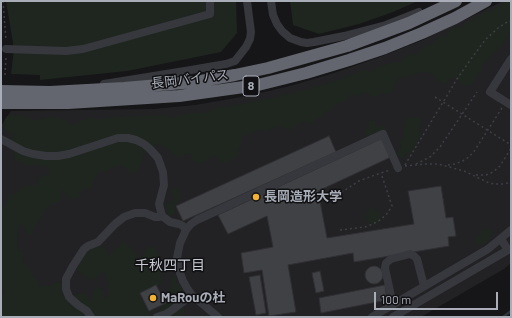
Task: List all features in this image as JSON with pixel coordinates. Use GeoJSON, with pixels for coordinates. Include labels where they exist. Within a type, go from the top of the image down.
{"type":"FeatureCollection","features":[{"type":"Feature","properties":{"kind":"highway","name":"長岡バイパス"},"geometry":{"type":"LineString","coordinates":[[1,91],[72,91],[195,82],[268,68],[325,53],[372,38],[409,24],[456,1]]}},
{"type":"Feature","properties":{"kind":"highway","name":"長岡バイパス"},"geometry":{"type":"LineString","coordinates":[[1,103],[68,103],[179,96],[258,85],[313,71],[385,48],[448,21],[486,1]]}},
{"type":"Feature","properties":{"kind":"street"},"geometry":{"type":"LineString","coordinates":[[6,49],[66,51],[83,49],[210,14],[210,1]]}},
{"type":"Feature","properties":{"kind":"street"},"geometry":{"type":"LineString","coordinates":[[72,91],[109,83],[212,67],[235,61],[246,47],[250,39],[251,32],[247,1]]}},
{"type":"Feature","properties":{"kind":"street"},"geometry":{"type":"LineString","coordinates":[[271,1],[273,15],[282,31],[290,38],[307,43],[344,36],[386,25],[445,1]]}},
{"type":"Feature","properties":{"kind":"street"},"geometry":{"type":"LineString","coordinates":[[511,59],[490,92],[511,106]]}},
{"type":"Feature","properties":{"kind":"street"},"geometry":{"type":"LineString","coordinates":[[218,317],[192,295],[180,273],[177,258],[180,243],[186,230],[191,224],[383,134],[398,168]]}},
{"type":"Feature","properties":{"kind":"street"},"geometry":{"type":"LineString","coordinates":[[1,139],[23,151],[46,156],[70,154],[118,138],[136,140],[150,149],[158,158],[162,167],[164,180],[159,204],[162,216],[170,222],[183,226],[186,230]]}},
{"type":"Feature","properties":{"kind":"street"},"geometry":{"type":"LineString","coordinates":[[91,317],[87,311],[70,297],[66,289],[66,279],[84,249],[98,242],[124,217],[135,213],[145,213],[155,217],[162,216]]}},
{"type":"Feature","properties":{"kind":"street"},"geometry":{"type":"LineString","coordinates":[[372,317],[488,249],[511,230]]}},
{"type":"Feature","properties":{"kind":"street"},"geometry":{"type":"LineString","coordinates":[[393,317],[508,250],[501,239]]}},
{"type":"Feature","properties":{"kind":"street"},"geometry":{"type":"LineString","coordinates":[[393,305],[385,268],[386,263],[391,259],[410,254],[414,256],[417,259],[428,284],[435,292]]}},
{"type":"Feature","properties":{"kind":"street"},"geometry":{"type":"LineString","coordinates":[[157,317],[166,314],[192,295]]}},
{"type":"Feature","properties":{"kind":"path"},"geometry":{"type":"LineString","coordinates":[[3,1],[6,49],[5,75]]}},
{"type":"Feature","properties":{"kind":"path"},"geometry":{"type":"LineString","coordinates":[[477,92],[447,138],[437,150],[426,159],[404,167],[443,102],[485,40],[498,28],[511,22]]}},
{"type":"Feature","properties":{"kind":"path"},"geometry":{"type":"LineString","coordinates":[[436,97],[511,145]]}},
{"type":"Feature","properties":{"kind":"path"},"geometry":{"type":"LineString","coordinates":[[412,165],[449,165],[460,162],[469,157],[502,107]]}},
{"type":"Feature","properties":{"kind":"path"},"geometry":{"type":"LineString","coordinates":[[474,175],[481,176],[493,172],[500,166],[511,148]]}},
{"type":"Feature","properties":{"kind":"path"},"geometry":{"type":"LineString","coordinates":[[444,165],[474,175],[489,183],[504,184],[511,182]]}},
{"type":"Feature","properties":{"kind":"path"},"geometry":{"type":"LineString","coordinates":[[333,198],[359,181],[398,168]]}},
{"type":"Feature","properties":{"kind":"path"},"geometry":{"type":"LineString","coordinates":[[340,230],[365,227],[380,220],[386,215],[392,206],[381,173]]}},
{"type":"Feature","properties":{"kind":"shaded area"},"geometry":{"type":"Polygon","coordinates":[[[6,1],[236,1],[237,33],[221,52],[127,71],[40,80],[40,75],[11,74],[14,49],[6,1]]]}},
{"type":"Feature","properties":{"kind":"shaded area"},"geometry":{"type":"Polygon","coordinates":[[[290,1],[418,1],[359,24],[319,34],[293,25],[290,1]]]}},
{"type":"Feature","properties":{"kind":"shaded area","name":"長岡造形大学"},"geometry":{"type":"Polygon","coordinates":[[[503,1],[511,1],[511,263],[504,269],[421,317],[1,317],[1,126],[11,111],[153,109],[195,105],[247,96],[290,86],[380,57],[423,40],[503,1]]]}},
{"type":"Feature","properties":{"kind":"shaded area"},"geometry":{"type":"Polygon","coordinates":[[[507,1],[511,1],[511,28],[500,47],[485,63],[482,64],[482,71],[477,74],[474,82],[468,86],[463,85],[456,78],[451,78],[447,83],[443,84],[431,73],[424,72],[409,77],[400,76],[392,92],[372,97],[364,92],[359,96],[351,94],[345,102],[339,102],[332,109],[325,112],[322,117],[316,119],[313,124],[306,122],[299,123],[289,131],[282,126],[274,127],[266,132],[260,129],[252,134],[246,134],[243,137],[237,157],[228,162],[222,162],[217,157],[212,155],[206,162],[197,163],[192,160],[191,155],[186,153],[178,158],[164,146],[156,144],[144,153],[143,160],[140,163],[140,168],[137,172],[130,173],[122,165],[113,167],[109,171],[100,171],[93,181],[94,186],[91,189],[82,190],[80,196],[74,200],[62,189],[60,201],[48,206],[34,229],[33,235],[27,234],[23,222],[18,232],[17,250],[23,252],[24,254],[22,260],[24,264],[29,268],[40,283],[39,287],[45,285],[51,286],[55,282],[62,283],[65,286],[65,291],[62,294],[66,300],[73,302],[77,294],[84,293],[88,296],[88,302],[92,299],[92,292],[97,286],[103,290],[103,300],[107,297],[109,285],[104,271],[95,279],[90,280],[76,270],[82,258],[92,248],[100,246],[106,249],[109,256],[124,241],[136,253],[137,261],[139,263],[146,250],[154,246],[161,263],[162,282],[156,289],[154,304],[149,317],[1,317],[1,293],[5,292],[1,287],[1,212],[10,195],[17,194],[20,188],[29,185],[37,185],[39,177],[50,174],[47,166],[31,165],[15,161],[12,141],[15,133],[5,131],[4,121],[7,116],[20,115],[36,120],[54,117],[67,120],[71,126],[87,118],[100,119],[166,115],[171,118],[190,113],[204,113],[218,108],[291,94],[336,81],[363,70],[372,72],[377,68],[392,62],[398,63],[410,55],[418,55],[423,47],[428,46],[441,36],[446,36],[450,29],[459,26],[463,28],[468,21],[473,22],[475,17],[479,16],[485,11],[491,12],[507,1]]]}},
{"type":"Feature","properties":{"kind":"shaded area"},"geometry":{"type":"Polygon","coordinates":[[[408,117],[420,118],[422,122],[419,130],[421,134],[414,149],[410,153],[406,154],[402,159],[397,155],[398,151],[401,149],[401,139],[405,136],[403,134],[403,129],[406,125],[405,123],[408,117]]]}},
{"type":"Feature","properties":{"kind":"shaded area"},"geometry":{"type":"Polygon","coordinates":[[[375,120],[375,127],[381,125],[387,129],[374,136],[372,133],[371,137],[367,137],[364,131],[369,127],[369,121],[375,120]]]}},
{"type":"Feature","properties":{"kind":"shaded area"},"geometry":{"type":"Polygon","coordinates":[[[173,188],[177,189],[181,197],[175,205],[176,213],[170,217],[167,217],[165,204],[170,202],[173,204],[174,198],[171,191],[173,188]]]}},
{"type":"Feature","properties":{"kind":"shaded area"},"geometry":{"type":"Polygon","coordinates":[[[370,208],[375,208],[380,214],[382,221],[378,224],[371,224],[366,218],[367,212],[370,208]]]}},
{"type":"Feature","properties":{"kind":"shaded area"},"geometry":{"type":"Polygon","coordinates":[[[486,227],[493,233],[490,237],[491,238],[486,243],[480,245],[475,243],[476,237],[480,235],[479,231],[485,231],[486,227]]]}},
{"type":"Feature","properties":{"kind":"shaded area"},"geometry":{"type":"Polygon","coordinates":[[[176,275],[176,282],[182,286],[184,293],[182,307],[185,310],[184,314],[182,317],[160,317],[159,308],[163,305],[166,295],[172,285],[172,277],[176,275]]]}},
{"type":"Feature","properties":{"kind":"building"},"geometry":{"type":"Polygon","coordinates":[[[329,136],[336,152],[183,221],[176,206],[329,136]]]}},
{"type":"Feature","properties":{"kind":"building","name":"長岡造形大学"},"geometry":{"type":"Polygon","coordinates":[[[383,138],[391,157],[318,191],[327,238],[414,224],[408,191],[441,186],[446,218],[453,217],[456,236],[448,237],[449,246],[354,262],[353,253],[288,265],[296,312],[269,316],[262,270],[244,273],[241,253],[273,247],[267,216],[228,234],[218,215],[383,138]]]}},
{"type":"Feature","properties":{"kind":"building"},"geometry":{"type":"Polygon","coordinates":[[[370,266],[378,266],[383,271],[381,282],[378,284],[370,284],[365,279],[365,271],[370,266]]]}},
{"type":"Feature","properties":{"kind":"building"},"geometry":{"type":"Polygon","coordinates":[[[320,271],[324,291],[316,293],[312,273],[320,271]]]}},
{"type":"Feature","properties":{"kind":"building"},"geometry":{"type":"Polygon","coordinates":[[[260,275],[266,313],[256,315],[249,277],[260,275]]]}},
{"type":"Feature","properties":{"kind":"building","name":"MaRouの杜"},"geometry":{"type":"Polygon","coordinates":[[[156,285],[166,303],[149,311],[140,293],[156,285]]]}},
{"type":"Feature","properties":{"kind":"building"},"geometry":{"type":"Polygon","coordinates":[[[385,285],[387,300],[321,313],[319,298],[385,285]]]}},
{"type":"Feature","properties":{"kind":"waterway"},"geometry":{"type":"LineString","coordinates":[[503,317],[511,311]]}},
{"type":"Feature","properties":{"kind":"place","name":"長岡造形大学"},"geometry":{"type":"Point","coordinates":[256,197]}},
{"type":"Feature","properties":{"kind":"place","name":"MaRouの杜"},"geometry":{"type":"Point","coordinates":[153,298]}},
{"type":"Feature","properties":{"kind":"district","name":"千秋四丁目"},"geometry":{"type":"Point","coordinates":[170,265]}}]}
